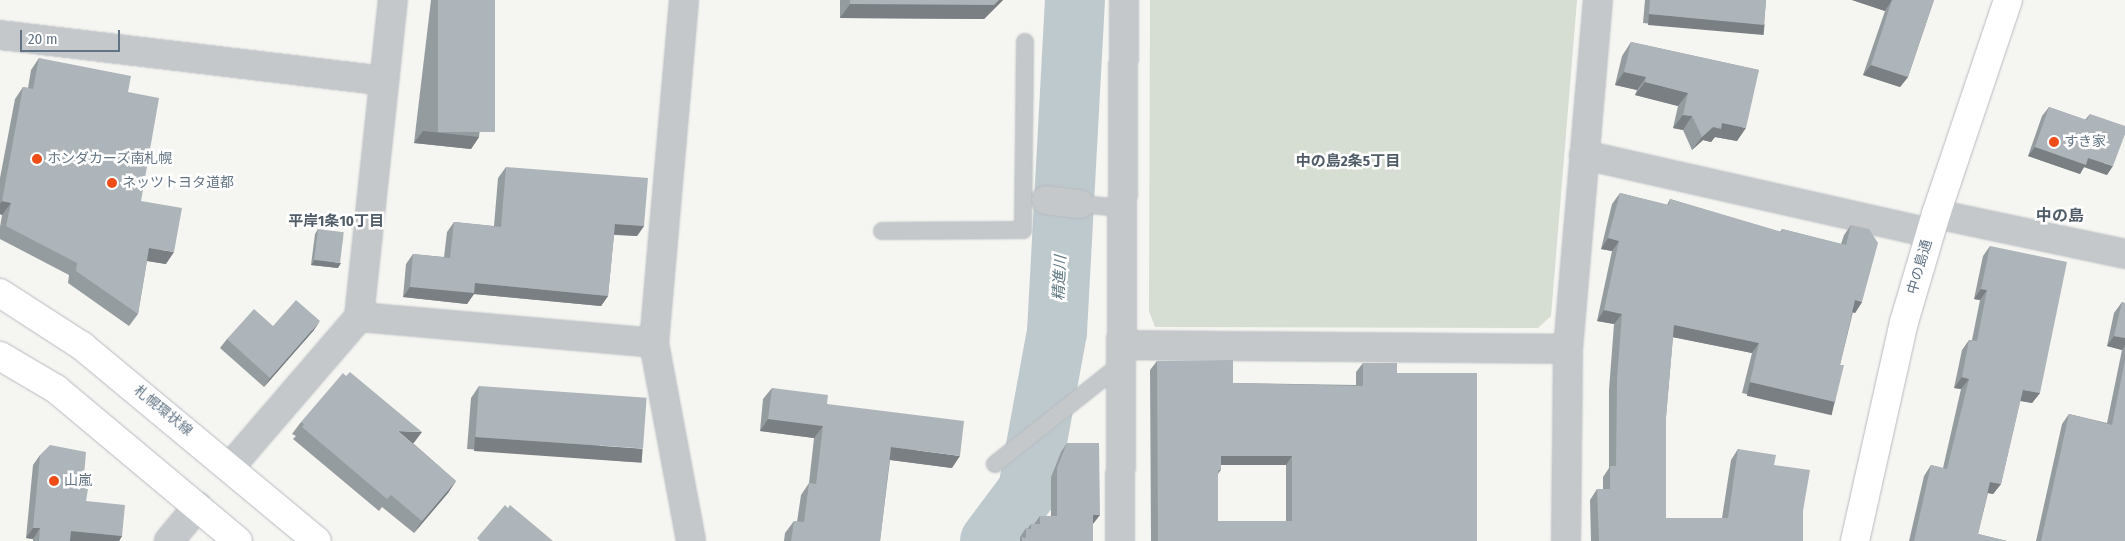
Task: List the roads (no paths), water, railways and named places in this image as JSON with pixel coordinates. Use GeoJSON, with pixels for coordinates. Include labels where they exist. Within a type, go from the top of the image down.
{"type":"FeatureCollection","features":[{"type":"Feature","properties":{"kind":"main road","name":"中の島通"},"geometry":{"type":"LineString","coordinates":[[1855,541],[1881,412],[1933,223],[2008,0]]}},
{"type":"Feature","properties":{"kind":"main road","name":"札幌環状線"},"geometry":{"type":"LineString","coordinates":[[0,293],[82,346],[231,466],[317,541]]}},
{"type":"Feature","properties":{"kind":"main road"},"geometry":{"type":"LineString","coordinates":[[0,356],[56,389],[238,541]]}},
{"type":"Feature","properties":{"kind":"street"},"geometry":{"type":"LineString","coordinates":[[231,466],[359,317],[393,0]]}},
{"type":"Feature","properties":{"kind":"street"},"geometry":{"type":"LineString","coordinates":[[684,0],[654,343],[691,541]]}},
{"type":"Feature","properties":{"kind":"street"},"geometry":{"type":"LineString","coordinates":[[1120,541],[1124,0]]}},
{"type":"Feature","properties":{"kind":"street"},"geometry":{"type":"LineString","coordinates":[[1566,541],[1568,349],[1598,0]]}},
{"type":"Feature","properties":{"kind":"street"},"geometry":{"type":"LineString","coordinates":[[0,35],[384,80]]}},
{"type":"Feature","properties":{"kind":"street"},"geometry":{"type":"LineString","coordinates":[[1584,154],[1933,223],[2125,254]]}},
{"type":"Feature","properties":{"kind":"street"},"geometry":{"type":"LineString","coordinates":[[1035,199],[1080,204]]}},
{"type":"Feature","properties":{"kind":"street"},"geometry":{"type":"LineString","coordinates":[[359,317],[654,343]]}},
{"type":"Feature","properties":{"kind":"street"},"geometry":{"type":"LineString","coordinates":[[1121,355],[1568,349]]}},
{"type":"Feature","properties":{"kind":"street"},"geometry":{"type":"LineString","coordinates":[[168,541],[198,506]]}},
{"type":"Feature","properties":{"kind":"lane"},"geometry":{"type":"LineString","coordinates":[[882,231],[1023,230],[1035,199],[1025,42]]}},
{"type":"Feature","properties":{"kind":"lane"},"geometry":{"type":"LineString","coordinates":[[1080,204],[1122,208]]}},
{"type":"Feature","properties":{"kind":"lane"},"geometry":{"type":"LineString","coordinates":[[995,464],[1073,402],[1121,355]]}},
{"type":"Feature","properties":{"kind":"waterway","name":"精進川"},"geometry":{"type":"LineString","coordinates":[[990,541],[1028,490],[1057,332],[1075,0]]}},
{"type":"Feature","properties":{"kind":"place","name":"すき家"},"geometry":{"type":"Point","coordinates":[2054,142]}},
{"type":"Feature","properties":{"kind":"place","name":"ホンダカーズ南札幌"},"geometry":{"type":"Point","coordinates":[37,159]}},
{"type":"Feature","properties":{"kind":"place","name":"ネッツトヨタ道都"},"geometry":{"type":"Point","coordinates":[112,183]}},
{"type":"Feature","properties":{"kind":"place","name":"山嵐"},"geometry":{"type":"Point","coordinates":[54,481]}},
{"type":"Feature","properties":{"kind":"district","name":"中の島2条5丁目"},"geometry":{"type":"Point","coordinates":[1348,162]}},
{"type":"Feature","properties":{"kind":"district","name":"中の島"},"geometry":{"type":"Point","coordinates":[2060,216]}},
{"type":"Feature","properties":{"kind":"district","name":"平岸1条10丁目"},"geometry":{"type":"Point","coordinates":[336,222]}}]}
